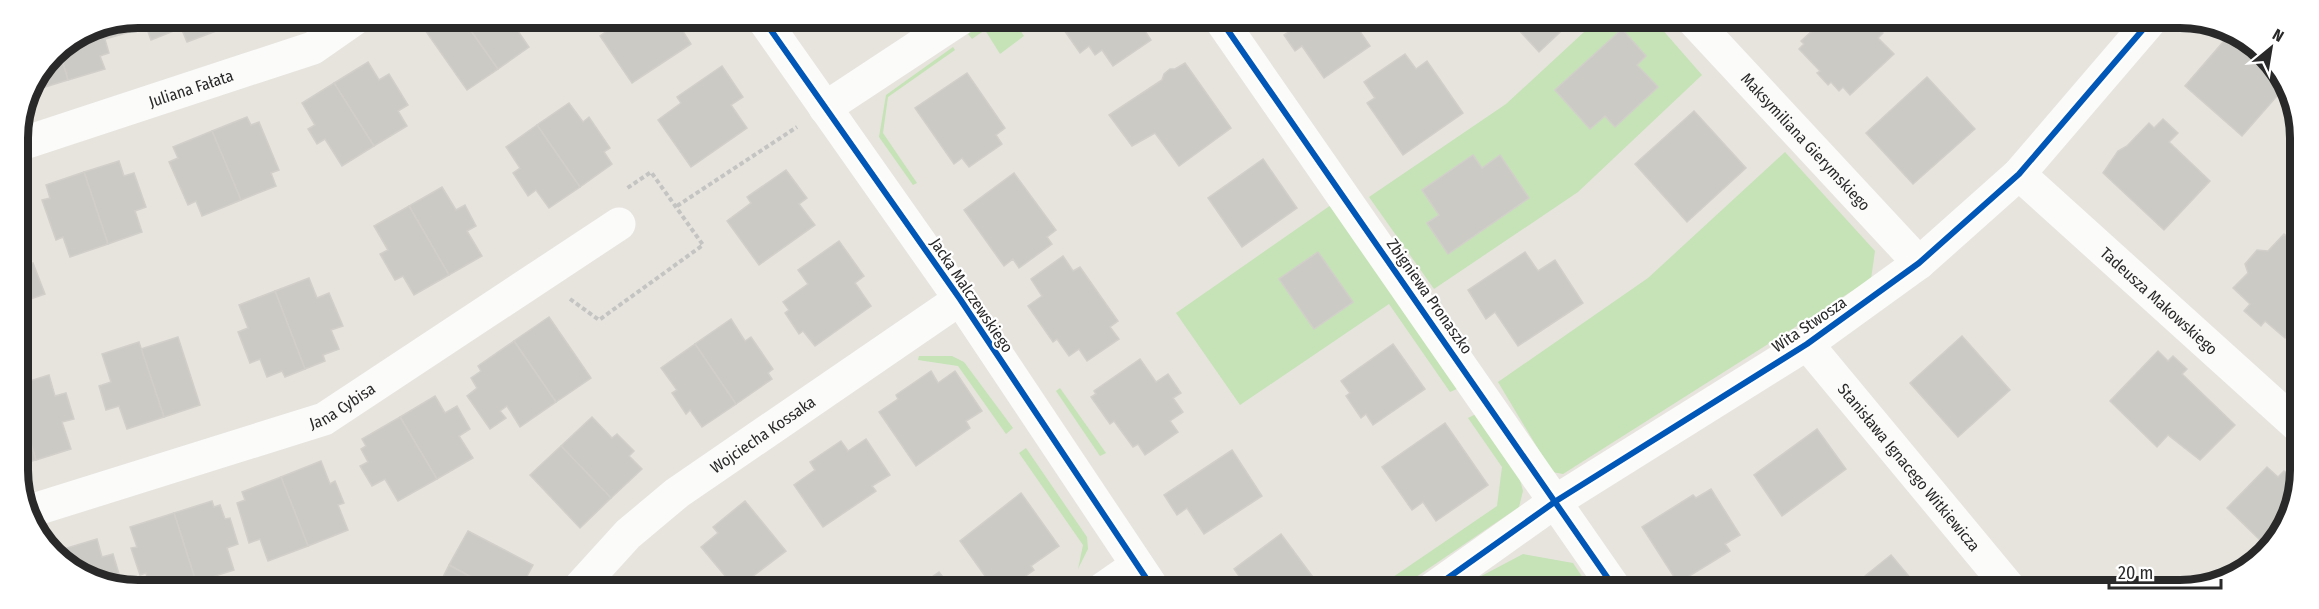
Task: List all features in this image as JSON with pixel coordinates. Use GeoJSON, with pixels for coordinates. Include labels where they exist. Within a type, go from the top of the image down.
{"type":"FeatureCollection","features":[{"type":"Feature","properties":{"kind":"street","name":"Juliana Fałata"},"geometry":{"type":"LineString","coordinates":[[29,141],[313,48],[342,28]]}},
{"type":"Feature","properties":{"kind":"street","name":"Jacka Malczewskiego"},"geometry":{"type":"LineString","coordinates":[[768,28],[960,299],[1146,577]]}},
{"type":"Feature","properties":{"kind":"street"},"geometry":{"type":"LineString","coordinates":[[825,108],[946,28]]}},
{"type":"Feature","properties":{"kind":"street","name":"Zbigniewa Pronaszko"},"geometry":{"type":"LineString","coordinates":[[1226,28],[1609,580]]}},
{"type":"Feature","properties":{"kind":"street","name":"Maksymiliana Gierymskiego"},"geometry":{"type":"LineString","coordinates":[[1700,28],[1919,263]]}},
{"type":"Feature","properties":{"kind":"street","name":"Wita Stwosza"},"geometry":{"type":"LineString","coordinates":[[1445,580],[1556,501],[1807,344],[1919,263],[2019,174],[2144,28]]}},
{"type":"Feature","properties":{"kind":"street","name":"Tadeusza Makowskiego"},"geometry":{"type":"LineString","coordinates":[[2019,174],[2290,420]]}},
{"type":"Feature","properties":{"kind":"street","name":"Jana Cybisa"},"geometry":{"type":"LineString","coordinates":[[36,510],[324,419],[618,224]]}},
{"type":"Feature","properties":{"kind":"street","name":"Wojciecha Kossaka"},"geometry":{"type":"LineString","coordinates":[[586,580],[628,534],[677,493],[960,299]]}},
{"type":"Feature","properties":{"kind":"street","name":"Stanisława Ignacego Witkiewicza"},"geometry":{"type":"LineString","coordinates":[[1807,344],[2003,580]]}},
{"type":"Feature","properties":{"kind":"path"},"geometry":{"type":"LineString","coordinates":[[677,206],[825,108]]}},
{"type":"Feature","properties":{"kind":"green space"},"geometry":{"type":"Polygon","coordinates":[[[977,28],[1019,28],[1024,36],[1000,54],[985,30],[972,39],[968,34],[977,28]]]}},
{"type":"Feature","properties":{"kind":"green space"},"geometry":{"type":"Polygon","coordinates":[[[1588,28],[1661,28],[1702,75],[1578,192],[1434,289],[1369,197],[1506,104],[1588,28]]]}},
{"type":"Feature","properties":{"kind":"green space"},"geometry":{"type":"Polygon","coordinates":[[[953,47],[955,50],[888,97],[883,133],[917,183],[913,185],[879,137],[886,95],[953,47]]]}},
{"type":"Feature","properties":{"kind":"green space"},"geometry":{"type":"Polygon","coordinates":[[[1785,152],[1875,251],[1871,279],[1563,474],[1552,472],[1498,382],[1648,278],[1785,152]]]}},
{"type":"Feature","properties":{"kind":"green space"},"geometry":{"type":"Polygon","coordinates":[[[1331,205],[1459,388],[1450,392],[1389,304],[1240,405],[1176,313],[1331,205]]]}},
{"type":"Feature","properties":{"kind":"green space"},"geometry":{"type":"Polygon","coordinates":[[[919,356],[952,356],[964,362],[1013,428],[1006,434],[958,366],[918,360],[919,356]]]}},
{"type":"Feature","properties":{"kind":"green space"},"geometry":{"type":"Polygon","coordinates":[[[1060,388],[1106,453],[1100,456],[1056,391],[1060,388]]]}},
{"type":"Feature","properties":{"kind":"green space"},"geometry":{"type":"Polygon","coordinates":[[[1476,414],[1519,476],[1523,491],[1519,507],[1412,580],[1389,580],[1497,506],[1502,467],[1468,418],[1476,414]]]}},
{"type":"Feature","properties":{"kind":"green space"},"geometry":{"type":"Polygon","coordinates":[[[1026,448],[1087,537],[1088,549],[1078,569],[1083,545],[1019,453],[1026,448]]]}},
{"type":"Feature","properties":{"kind":"green space"},"geometry":{"type":"Polygon","coordinates":[[[1523,554],[1573,563],[1584,580],[1534,580],[1512,576],[1507,580],[1474,580],[1523,554]]]}},
{"type":"Feature","properties":{"kind":"building"},"geometry":{"type":"Polygon","coordinates":[[[147,28],[181,28],[151,40],[147,28]]]}},
{"type":"Feature","properties":{"kind":"building"},"geometry":{"type":"Polygon","coordinates":[[[181,28],[224,28],[187,42],[181,28]]]}},
{"type":"Feature","properties":{"kind":"building"},"geometry":{"type":"Polygon","coordinates":[[[428,28],[469,28],[498,69],[467,90],[425,30],[428,28]]]}},
{"type":"Feature","properties":{"kind":"building"},"geometry":{"type":"Polygon","coordinates":[[[469,28],[516,28],[529,47],[498,69],[469,28]]]}},
{"type":"Feature","properties":{"kind":"building"},"geometry":{"type":"Polygon","coordinates":[[[611,28],[681,28],[691,44],[632,83],[600,36],[611,28]]]}},
{"type":"Feature","properties":{"kind":"building"},"geometry":{"type":"Polygon","coordinates":[[[1063,28],[1143,28],[1151,40],[1113,66],[1102,50],[1095,55],[1089,46],[1080,53],[1063,28]]]}},
{"type":"Feature","properties":{"kind":"building"},"geometry":{"type":"Polygon","coordinates":[[[1291,28],[1362,28],[1359,30],[1370,46],[1324,78],[1302,46],[1295,51],[1284,35],[1292,30],[1291,28]]]}},
{"type":"Feature","properties":{"kind":"building"},"geometry":{"type":"Polygon","coordinates":[[[1517,28],[1564,28],[1539,52],[1517,28]]]}},
{"type":"Feature","properties":{"kind":"building"},"geometry":{"type":"Polygon","coordinates":[[[1815,28],[1878,28],[1883,33],[1878,38],[1894,54],[1850,95],[1843,87],[1839,91],[1831,82],[1828,85],[1817,73],[1820,71],[1799,49],[1804,44],[1801,41],[1815,28]]]}},
{"type":"Feature","properties":{"kind":"building"},"geometry":{"type":"Polygon","coordinates":[[[129,29],[130,32],[105,39],[103,34],[129,29]]]}},
{"type":"Feature","properties":{"kind":"building"},"geometry":{"type":"Polygon","coordinates":[[[1622,29],[1646,56],[1637,65],[1658,87],[1615,127],[1605,116],[1590,129],[1555,90],[1622,29]]]}},
{"type":"Feature","properties":{"kind":"building"},"geometry":{"type":"Polygon","coordinates":[[[103,34],[109,53],[100,56],[105,69],[68,80],[62,60],[78,47],[103,34]]]}},
{"type":"Feature","properties":{"kind":"building"},"geometry":{"type":"Polygon","coordinates":[[[2226,39],[2241,47],[2241,78],[2272,78],[2280,93],[2242,136],[2185,86],[2226,39]]]}},
{"type":"Feature","properties":{"kind":"building"},"geometry":{"type":"Polygon","coordinates":[[[1405,54],[1416,69],[1427,61],[1463,113],[1403,155],[1367,103],[1375,98],[1364,82],[1405,54]]]}},
{"type":"Feature","properties":{"kind":"building"},"geometry":{"type":"Polygon","coordinates":[[[62,60],[68,80],[41,88],[62,60]]]}},
{"type":"Feature","properties":{"kind":"building"},"geometry":{"type":"Polygon","coordinates":[[[368,62],[379,80],[389,74],[408,105],[398,111],[407,126],[374,146],[334,83],[368,62]]]}},
{"type":"Feature","properties":{"kind":"building"},"geometry":{"type":"Polygon","coordinates":[[[1185,63],[1231,128],[1179,166],[1155,133],[1132,146],[1109,115],[1162,80],[1164,74],[1170,69],[1175,69],[1185,63]]]}},
{"type":"Feature","properties":{"kind":"building"},"geometry":{"type":"Polygon","coordinates":[[[722,66],[743,97],[731,105],[747,128],[691,167],[658,120],[681,103],[677,97],[722,66]]]}},
{"type":"Feature","properties":{"kind":"building"},"geometry":{"type":"Polygon","coordinates":[[[967,73],[1005,128],[996,135],[1002,144],[969,167],[962,158],[954,164],[915,108],[967,73]]]}},
{"type":"Feature","properties":{"kind":"building"},"geometry":{"type":"Polygon","coordinates":[[[1927,77],[1975,129],[1913,184],[1866,133],[1927,77]]]}},
{"type":"Feature","properties":{"kind":"building"},"geometry":{"type":"Polygon","coordinates":[[[334,83],[374,146],[342,166],[325,139],[317,144],[308,129],[315,125],[302,103],[334,83]]]}},
{"type":"Feature","properties":{"kind":"building"},"geometry":{"type":"Polygon","coordinates":[[[569,103],[583,122],[589,117],[610,148],[604,152],[612,164],[580,187],[537,125],[569,103]]]}},
{"type":"Feature","properties":{"kind":"building"},"geometry":{"type":"Polygon","coordinates":[[[1694,111],[1746,168],[1687,222],[1635,164],[1694,111]]]}},
{"type":"Feature","properties":{"kind":"building"},"geometry":{"type":"Polygon","coordinates":[[[247,117],[251,125],[259,122],[279,170],[271,173],[276,186],[241,200],[212,131],[247,117]]]}},
{"type":"Feature","properties":{"kind":"building"},"geometry":{"type":"Polygon","coordinates":[[[2163,119],[2178,133],[2169,142],[2210,181],[2164,230],[2103,173],[2118,151],[2127,146],[2149,123],[2154,128],[2163,119]]]}},
{"type":"Feature","properties":{"kind":"building"},"geometry":{"type":"Polygon","coordinates":[[[537,125],[580,187],[549,208],[536,190],[528,196],[513,173],[520,168],[506,147],[537,125]]]}},
{"type":"Feature","properties":{"kind":"building"},"geometry":{"type":"Polygon","coordinates":[[[212,131],[241,200],[202,216],[196,201],[188,205],[169,162],[178,158],[173,147],[212,131]]]}},
{"type":"Feature","properties":{"kind":"building"},"geometry":{"type":"Polygon","coordinates":[[[1473,155],[1482,168],[1500,155],[1529,198],[1448,254],[1427,223],[1439,215],[1422,190],[1473,155]]]}},
{"type":"Feature","properties":{"kind":"building"},"geometry":{"type":"Polygon","coordinates":[[[1263,159],[1297,208],[1242,247],[1208,198],[1263,159]]]}},
{"type":"Feature","properties":{"kind":"building"},"geometry":{"type":"Polygon","coordinates":[[[119,161],[124,176],[134,173],[146,207],[135,211],[142,232],[108,244],[84,172],[119,161]]]}},
{"type":"Feature","properties":{"kind":"building"},"geometry":{"type":"Polygon","coordinates":[[[786,170],[807,198],[799,204],[815,225],[759,265],[727,221],[751,203],[747,197],[786,170]]]}},
{"type":"Feature","properties":{"kind":"building"},"geometry":{"type":"Polygon","coordinates":[[[84,172],[108,244],[70,257],[63,237],[56,240],[42,200],[50,198],[46,185],[84,172]]]}},
{"type":"Feature","properties":{"kind":"building"},"geometry":{"type":"Polygon","coordinates":[[[1014,173],[1056,230],[1047,237],[1052,244],[1019,268],[1013,259],[1004,266],[964,210],[1014,173]]]}},
{"type":"Feature","properties":{"kind":"building"},"geometry":{"type":"Polygon","coordinates":[[[442,187],[456,210],[465,205],[476,226],[467,231],[482,256],[449,275],[409,206],[442,187]]]}},
{"type":"Feature","properties":{"kind":"building"},"geometry":{"type":"Polygon","coordinates":[[[409,206],[449,275],[414,295],[403,276],[395,280],[380,254],[388,250],[374,226],[409,206]]]}},
{"type":"Feature","properties":{"kind":"building"},"geometry":{"type":"Polygon","coordinates":[[[2284,234],[2290,239],[2290,337],[2288,335],[2285,338],[2265,321],[2261,326],[2244,311],[2250,304],[2233,288],[2248,273],[2245,264],[2257,250],[2268,251],[2284,234]]]}},
{"type":"Feature","properties":{"kind":"building"},"geometry":{"type":"Polygon","coordinates":[[[839,241],[864,276],[855,283],[871,306],[815,346],[803,331],[799,334],[785,313],[789,310],[783,302],[808,284],[798,270],[839,241]]]}},
{"type":"Feature","properties":{"kind":"building"},"geometry":{"type":"Polygon","coordinates":[[[1318,252],[1353,302],[1314,329],[1279,279],[1318,252]]]}},
{"type":"Feature","properties":{"kind":"building"},"geometry":{"type":"Polygon","coordinates":[[[1525,252],[1538,271],[1555,260],[1583,303],[1518,346],[1495,312],[1486,319],[1468,290],[1525,252]]]}},
{"type":"Feature","properties":{"kind":"building"},"geometry":{"type":"Polygon","coordinates":[[[1063,256],[1073,271],[1080,267],[1118,321],[1110,327],[1119,339],[1087,361],[1079,349],[1069,356],[1057,339],[1053,342],[1028,306],[1042,296],[1031,279],[1063,256]]]}},
{"type":"Feature","properties":{"kind":"building"},"geometry":{"type":"Polygon","coordinates":[[[33,263],[45,294],[29,300],[29,265],[33,263]]]}},
{"type":"Feature","properties":{"kind":"building"},"geometry":{"type":"Polygon","coordinates":[[[309,278],[317,298],[329,293],[343,326],[331,330],[339,349],[323,355],[325,361],[305,369],[275,291],[309,278]]]}},
{"type":"Feature","properties":{"kind":"building"},"geometry":{"type":"Polygon","coordinates":[[[275,291],[305,369],[285,377],[282,371],[267,377],[260,359],[250,363],[238,332],[248,328],[239,305],[275,291]]]}},
{"type":"Feature","properties":{"kind":"building"},"geometry":{"type":"Polygon","coordinates":[[[549,317],[591,378],[556,402],[514,341],[549,317]]]}},
{"type":"Feature","properties":{"kind":"building"},"geometry":{"type":"Polygon","coordinates":[[[731,319],[745,341],[751,337],[773,369],[768,373],[772,379],[736,404],[695,344],[731,319]]]}},
{"type":"Feature","properties":{"kind":"building"},"geometry":{"type":"Polygon","coordinates":[[[1962,336],[2010,390],[1958,437],[1910,383],[1962,336]]]}},
{"type":"Feature","properties":{"kind":"building"},"geometry":{"type":"Polygon","coordinates":[[[178,337],[200,405],[164,417],[141,349],[178,337]]]}},
{"type":"Feature","properties":{"kind":"building"},"geometry":{"type":"Polygon","coordinates":[[[514,341],[556,402],[520,427],[507,406],[500,411],[506,418],[490,429],[467,396],[477,388],[471,378],[481,371],[478,366],[514,341]]]}},
{"type":"Feature","properties":{"kind":"building"},"geometry":{"type":"Polygon","coordinates":[[[139,342],[164,417],[127,429],[119,406],[106,410],[99,386],[111,382],[102,354],[139,342]]]}},
{"type":"Feature","properties":{"kind":"building"},"geometry":{"type":"Polygon","coordinates":[[[695,344],[736,404],[702,427],[690,410],[686,414],[672,393],[677,390],[661,368],[695,344]]]}},
{"type":"Feature","properties":{"kind":"building"},"geometry":{"type":"Polygon","coordinates":[[[1393,344],[1425,389],[1373,425],[1366,414],[1361,418],[1346,396],[1350,393],[1341,381],[1393,344]]]}},
{"type":"Feature","properties":{"kind":"building"},"geometry":{"type":"Polygon","coordinates":[[[2158,351],[2168,361],[2173,356],[2187,369],[2182,374],[2235,425],[2200,460],[2168,435],[2157,447],[2110,401],[2158,351]]]}},
{"type":"Feature","properties":{"kind":"building"},"geometry":{"type":"Polygon","coordinates":[[[1140,359],[1156,382],[1168,374],[1181,393],[1173,398],[1183,412],[1170,421],[1178,432],[1145,455],[1138,444],[1133,447],[1114,421],[1110,424],[1091,397],[1096,394],[1094,391],[1140,359]]]}},
{"type":"Feature","properties":{"kind":"building"},"geometry":{"type":"Polygon","coordinates":[[[931,371],[938,383],[955,371],[982,411],[966,421],[970,428],[916,466],[879,412],[898,399],[896,395],[931,371]]]}},
{"type":"Feature","properties":{"kind":"building"},"geometry":{"type":"Polygon","coordinates":[[[49,375],[55,396],[66,393],[74,419],[62,422],[71,449],[36,460],[28,434],[28,381],[49,375]]]}},
{"type":"Feature","properties":{"kind":"building"},"geometry":{"type":"Polygon","coordinates":[[[435,396],[445,413],[457,406],[470,429],[459,436],[473,458],[437,479],[400,417],[435,396]]]}},
{"type":"Feature","properties":{"kind":"building"},"geometry":{"type":"Polygon","coordinates":[[[400,417],[437,479],[398,501],[385,479],[372,486],[360,466],[368,462],[361,449],[366,446],[362,439],[400,417]]]}},
{"type":"Feature","properties":{"kind":"building"},"geometry":{"type":"Polygon","coordinates":[[[592,417],[612,438],[617,434],[634,451],[629,456],[642,469],[611,498],[561,446],[592,417]]]}},
{"type":"Feature","properties":{"kind":"building"},"geometry":{"type":"Polygon","coordinates":[[[1445,423],[1488,485],[1436,521],[1423,502],[1412,510],[1382,467],[1445,423]]]}},
{"type":"Feature","properties":{"kind":"building"},"geometry":{"type":"Polygon","coordinates":[[[1817,429],[1846,469],[1782,516],[1754,475],[1817,429]]]}},
{"type":"Feature","properties":{"kind":"building"},"geometry":{"type":"Polygon","coordinates":[[[28,434],[36,460],[28,462],[28,434]]]}},
{"type":"Feature","properties":{"kind":"building"},"geometry":{"type":"Polygon","coordinates":[[[866,439],[890,475],[872,486],[876,491],[823,527],[794,485],[815,470],[810,462],[841,441],[848,451],[866,439]]]}},
{"type":"Feature","properties":{"kind":"building"},"geometry":{"type":"Polygon","coordinates":[[[561,446],[611,498],[580,528],[530,475],[561,446]]]}},
{"type":"Feature","properties":{"kind":"building"},"geometry":{"type":"Polygon","coordinates":[[[1232,450],[1262,496],[1204,534],[1187,508],[1177,515],[1164,495],[1232,450]]]}},
{"type":"Feature","properties":{"kind":"building"},"geometry":{"type":"Polygon","coordinates":[[[321,461],[330,484],[335,481],[344,503],[338,505],[348,530],[308,546],[281,477],[321,461]]]}},
{"type":"Feature","properties":{"kind":"building"},"geometry":{"type":"Polygon","coordinates":[[[2267,467],[2278,477],[2284,471],[2290,477],[2287,499],[2282,512],[2263,543],[2227,508],[2267,467]]]}},
{"type":"Feature","properties":{"kind":"building"},"geometry":{"type":"Polygon","coordinates":[[[281,477],[308,546],[268,561],[260,539],[249,543],[237,503],[245,500],[242,492],[281,477]]]}},
{"type":"Feature","properties":{"kind":"building"},"geometry":{"type":"Polygon","coordinates":[[[1711,489],[1740,535],[1725,544],[1730,551],[1683,580],[1676,580],[1642,527],[1693,495],[1696,498],[1711,489]]]}},
{"type":"Feature","properties":{"kind":"building"},"geometry":{"type":"Polygon","coordinates":[[[1021,493],[1059,546],[1031,566],[1034,570],[1020,580],[988,580],[960,541],[1021,493]]]}},
{"type":"Feature","properties":{"kind":"building"},"geometry":{"type":"Polygon","coordinates":[[[212,501],[214,507],[220,505],[225,519],[230,518],[238,544],[227,548],[234,570],[195,580],[174,513],[212,501]]]}},
{"type":"Feature","properties":{"kind":"building"},"geometry":{"type":"Polygon","coordinates":[[[745,501],[786,551],[748,580],[728,580],[701,547],[718,533],[713,527],[745,501]]]}},
{"type":"Feature","properties":{"kind":"building"},"geometry":{"type":"Polygon","coordinates":[[[174,513],[195,580],[148,580],[146,573],[140,575],[131,548],[137,547],[130,527],[174,513]]]}},
{"type":"Feature","properties":{"kind":"building"},"geometry":{"type":"Polygon","coordinates":[[[468,531],[533,565],[525,580],[476,580],[449,565],[468,531]]]}},
{"type":"Feature","properties":{"kind":"building"},"geometry":{"type":"Polygon","coordinates":[[[1281,534],[1315,580],[1242,580],[1234,569],[1281,534]]]}},
{"type":"Feature","properties":{"kind":"building"},"geometry":{"type":"Polygon","coordinates":[[[97,539],[102,557],[113,554],[120,579],[103,575],[84,566],[62,549],[97,539]]]}},
{"type":"Feature","properties":{"kind":"building"},"geometry":{"type":"Polygon","coordinates":[[[1891,555],[1912,580],[1860,580],[1891,555]]]}},
{"type":"Feature","properties":{"kind":"building"},"geometry":{"type":"Polygon","coordinates":[[[449,565],[476,580],[442,580],[449,565]]]}},
{"type":"Feature","properties":{"kind":"building"},"geometry":{"type":"Polygon","coordinates":[[[939,572],[945,580],[928,580],[939,572]]]}},
{"type":"Feature","properties":{"kind":"cycle path"},"geometry":{"type":"LineString","coordinates":[[769,28],[960,299],[1147,580]]}},
{"type":"Feature","properties":{"kind":"cycle path"},"geometry":{"type":"LineString","coordinates":[[1226,28],[1609,580]]}},
{"type":"Feature","properties":{"kind":"cycle path"},"geometry":{"type":"LineString","coordinates":[[1445,580],[1556,501],[1807,344],[1919,263],[2019,174],[2144,28]]}}]}
